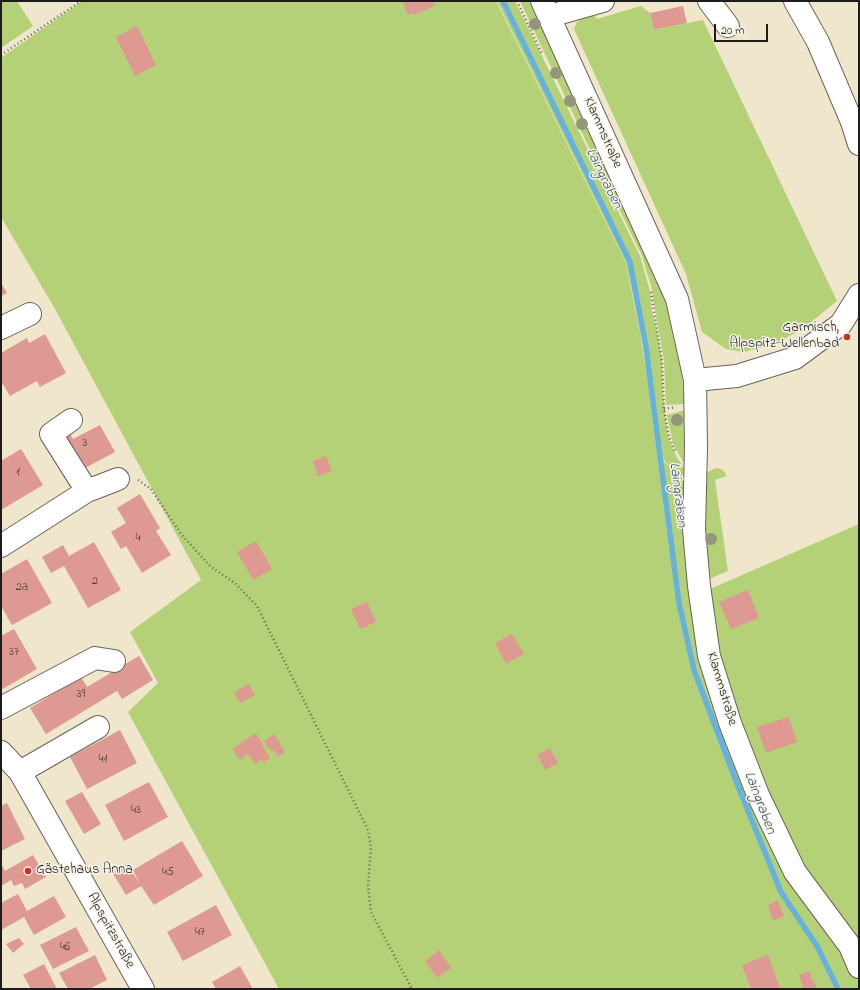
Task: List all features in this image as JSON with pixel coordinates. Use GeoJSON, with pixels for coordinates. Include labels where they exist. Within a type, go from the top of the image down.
{"type":"FeatureCollection","features":[{"type":"Feature","properties":{"kind":"street"},"geometry":{"type":"LineString","coordinates":[[546,9],[603,1]]}},
{"type":"Feature","properties":{"kind":"street"},"geometry":{"type":"LineString","coordinates":[[708,1],[728,26]]}},
{"type":"Feature","properties":{"kind":"street"},"geometry":{"type":"LineString","coordinates":[[795,1],[818,42],[852,122],[859,144]]}},
{"type":"Feature","properties":{"kind":"street","name":"Klammstraße"},"geometry":{"type":"LineString","coordinates":[[546,9],[677,299],[695,380],[696,448],[694,529],[699,586],[710,656],[730,723],[758,795],[795,872],[850,946],[859,967]]}},
{"type":"Feature","properties":{"kind":"street"},"geometry":{"type":"LineString","coordinates":[[695,380],[736,376],[795,358],[841,324],[859,295]]}},
{"type":"Feature","properties":{"kind":"street"},"geometry":{"type":"LineString","coordinates":[[1,328],[30,314]]}},
{"type":"Feature","properties":{"kind":"street"},"geometry":{"type":"LineString","coordinates":[[71,420],[51,434],[87,491]]}},
{"type":"Feature","properties":{"kind":"street"},"geometry":{"type":"LineString","coordinates":[[1,546],[87,491],[118,479]]}},
{"type":"Feature","properties":{"kind":"street"},"geometry":{"type":"LineString","coordinates":[[1,708],[95,658],[114,661]]}},
{"type":"Feature","properties":{"kind":"street"},"geometry":{"type":"LineString","coordinates":[[20,772],[98,727]]}},
{"type":"Feature","properties":{"kind":"street","name":"Alpspitzstraße"},"geometry":{"type":"LineString","coordinates":[[1,752],[20,772],[143,989]]}},
{"type":"Feature","properties":{"kind":"path"},"geometry":{"type":"LineString","coordinates":[[1,55],[81,1]]}},
{"type":"Feature","properties":{"kind":"path"},"geometry":{"type":"LineString","coordinates":[[517,1],[544,58]]}},
{"type":"Feature","properties":{"kind":"path"},"geometry":{"type":"LineString","coordinates":[[650,290],[662,362],[664,409],[669,437],[677,455]]}},
{"type":"Feature","properties":{"kind":"path"},"geometry":{"type":"LineString","coordinates":[[118,479],[135,479],[151,489],[181,534],[210,566],[236,584],[257,606],[368,830],[371,847],[368,886],[371,912],[412,989]]}},
{"type":"Feature","properties":{"kind":"green space"},"geometry":{"type":"Polygon","coordinates":[[[1,1],[17,1],[33,26],[1,48],[1,1]]]}},
{"type":"Feature","properties":{"kind":"green space"},"geometry":{"type":"Polygon","coordinates":[[[82,1],[496,1],[625,261],[640,331],[647,380],[641,331],[625,260],[497,1],[515,1],[640,256],[650,291],[652,311],[660,348],[663,395],[668,437],[676,456],[686,471],[686,478],[665,462],[660,447],[664,462],[686,480],[694,596],[859,524],[859,989],[279,989],[128,712],[158,683],[130,632],[201,580],[55,309],[1,217],[1,58],[82,1]]]}},
{"type":"Feature","properties":{"kind":"green space"},"geometry":{"type":"Polygon","coordinates":[[[520,1],[533,1],[656,259],[678,340],[685,404],[666,405],[664,361],[651,286],[642,256],[520,1]]]}},
{"type":"Feature","properties":{"kind":"green space"},"geometry":{"type":"Polygon","coordinates":[[[641,6],[650,13],[654,30],[703,20],[837,301],[803,329],[772,345],[744,352],[726,349],[702,332],[686,274],[574,29],[577,22],[592,13],[597,19],[641,6]]]}},
{"type":"Feature","properties":{"kind":"green space"},"geometry":{"type":"Polygon","coordinates":[[[685,410],[685,465],[673,444],[667,415],[685,410]]]}},
{"type":"Feature","properties":{"kind":"green space"},"geometry":{"type":"Polygon","coordinates":[[[716,468],[722,469],[727,476],[715,480],[728,571],[709,579],[701,574],[698,477],[716,468]]]}},
{"type":"Feature","properties":{"kind":"building"},"geometry":{"type":"Polygon","coordinates":[[[433,1],[435,6],[414,15],[413,13],[408,15],[403,2],[433,1]]]}},
{"type":"Feature","properties":{"kind":"building"},"geometry":{"type":"Polygon","coordinates":[[[683,6],[687,23],[654,30],[650,13],[683,6]]]}},
{"type":"Feature","properties":{"kind":"building"},"geometry":{"type":"Polygon","coordinates":[[[137,26],[156,65],[135,76],[116,37],[137,26]]]}},
{"type":"Feature","properties":{"kind":"building"},"geometry":{"type":"Polygon","coordinates":[[[1,283],[7,293],[1,296],[1,283]]]}},
{"type":"Feature","properties":{"kind":"building"},"geometry":{"type":"Polygon","coordinates":[[[45,334],[66,373],[40,387],[37,381],[10,396],[3,384],[1,385],[1,353],[27,338],[29,343],[45,334]]]}},
{"type":"Feature","properties":{"kind":"building"},"geometry":{"type":"Polygon","coordinates":[[[100,425],[115,452],[85,468],[75,449],[65,455],[55,436],[68,429],[73,439],[100,425]]]}},
{"type":"Feature","properties":{"kind":"building"},"geometry":{"type":"Polygon","coordinates":[[[21,449],[43,485],[1,510],[1,461],[21,449]]]}},
{"type":"Feature","properties":{"kind":"building"},"geometry":{"type":"Polygon","coordinates":[[[326,456],[332,471],[318,476],[313,461],[326,456]]]}},
{"type":"Feature","properties":{"kind":"building"},"geometry":{"type":"Polygon","coordinates":[[[140,494],[160,528],[156,531],[171,555],[142,573],[126,546],[121,549],[111,532],[126,523],[117,508],[140,494]]]}},
{"type":"Feature","properties":{"kind":"building"},"geometry":{"type":"Polygon","coordinates":[[[256,541],[272,569],[253,580],[237,552],[256,541]]]}},
{"type":"Feature","properties":{"kind":"building"},"geometry":{"type":"Polygon","coordinates":[[[94,542],[121,590],[88,608],[64,566],[51,573],[42,557],[63,545],[69,556],[94,542]]]}},
{"type":"Feature","properties":{"kind":"building"},"geometry":{"type":"Polygon","coordinates":[[[27,559],[52,603],[12,625],[1,606],[1,574],[27,559]]]}},
{"type":"Feature","properties":{"kind":"building"},"geometry":{"type":"Polygon","coordinates":[[[748,590],[759,618],[731,629],[719,602],[748,590]]]}},
{"type":"Feature","properties":{"kind":"building"},"geometry":{"type":"Polygon","coordinates":[[[367,602],[376,622],[360,629],[351,609],[367,602]]]}},
{"type":"Feature","properties":{"kind":"building"},"geometry":{"type":"Polygon","coordinates":[[[14,629],[37,669],[1,690],[1,636],[14,629]]]}},
{"type":"Feature","properties":{"kind":"building"},"geometry":{"type":"Polygon","coordinates":[[[512,634],[524,654],[506,664],[495,643],[512,634]]]}},
{"type":"Feature","properties":{"kind":"building"},"geometry":{"type":"Polygon","coordinates":[[[139,656],[153,680],[122,699],[117,691],[46,734],[30,708],[81,677],[87,687],[139,656]]]}},
{"type":"Feature","properties":{"kind":"building"},"geometry":{"type":"Polygon","coordinates":[[[249,684],[255,695],[240,703],[234,692],[249,684]]]}},
{"type":"Feature","properties":{"kind":"building"},"geometry":{"type":"Polygon","coordinates":[[[789,717],[797,742],[766,753],[757,727],[789,717]]]}},
{"type":"Feature","properties":{"kind":"building"},"geometry":{"type":"Polygon","coordinates":[[[120,730],[137,763],[87,789],[70,757],[120,730]]]}},
{"type":"Feature","properties":{"kind":"building"},"geometry":{"type":"Polygon","coordinates":[[[256,733],[270,758],[264,762],[261,760],[255,764],[248,754],[240,760],[232,749],[256,733]]]}},
{"type":"Feature","properties":{"kind":"building"},"geometry":{"type":"Polygon","coordinates":[[[274,734],[285,752],[278,757],[274,750],[271,751],[264,741],[274,734]]]}},
{"type":"Feature","properties":{"kind":"building"},"geometry":{"type":"Polygon","coordinates":[[[550,748],[558,763],[545,770],[537,755],[550,748]]]}},
{"type":"Feature","properties":{"kind":"building"},"geometry":{"type":"Polygon","coordinates":[[[149,782],[168,817],[124,841],[105,805],[149,782]]]}},
{"type":"Feature","properties":{"kind":"building"},"geometry":{"type":"Polygon","coordinates":[[[82,792],[101,824],[84,834],[65,801],[82,792]]]}},
{"type":"Feature","properties":{"kind":"building"},"geometry":{"type":"Polygon","coordinates":[[[7,803],[25,839],[1,851],[1,806],[7,803]]]}},
{"type":"Feature","properties":{"kind":"building"},"geometry":{"type":"Polygon","coordinates":[[[182,841],[203,876],[154,905],[141,886],[126,895],[112,872],[127,864],[139,883],[133,870],[182,841]]]}},
{"type":"Feature","properties":{"kind":"building"},"geometry":{"type":"Polygon","coordinates":[[[33,855],[46,877],[25,889],[22,883],[14,886],[11,880],[1,886],[1,864],[5,871],[33,855]]]}},
{"type":"Feature","properties":{"kind":"building"},"geometry":{"type":"Polygon","coordinates":[[[18,894],[27,911],[54,896],[66,917],[34,935],[24,917],[1,930],[1,903],[18,894]]]}},
{"type":"Feature","properties":{"kind":"building"},"geometry":{"type":"Polygon","coordinates":[[[778,900],[784,916],[773,921],[768,905],[778,900]]]}},
{"type":"Feature","properties":{"kind":"building"},"geometry":{"type":"Polygon","coordinates":[[[216,905],[232,935],[183,961],[167,932],[216,905]]]}},
{"type":"Feature","properties":{"kind":"building"},"geometry":{"type":"Polygon","coordinates":[[[76,927],[89,951],[53,969],[40,945],[76,927]]]}},
{"type":"Feature","properties":{"kind":"building"},"geometry":{"type":"Polygon","coordinates":[[[19,938],[24,944],[13,953],[6,944],[19,938]]]}},
{"type":"Feature","properties":{"kind":"building"},"geometry":{"type":"Polygon","coordinates":[[[439,950],[451,968],[437,978],[425,961],[439,950]]]}},
{"type":"Feature","properties":{"kind":"building"},"geometry":{"type":"Polygon","coordinates":[[[95,955],[107,980],[89,989],[68,989],[59,973],[95,955]]]}},
{"type":"Feature","properties":{"kind":"building"},"geometry":{"type":"Polygon","coordinates":[[[768,955],[780,988],[751,989],[742,965],[768,955]]]}},
{"type":"Feature","properties":{"kind":"building"},"geometry":{"type":"Polygon","coordinates":[[[44,964],[57,989],[31,989],[23,975],[44,964]]]}},
{"type":"Feature","properties":{"kind":"building"},"geometry":{"type":"Polygon","coordinates":[[[240,966],[253,989],[216,989],[212,982],[240,966]]]}},
{"type":"Feature","properties":{"kind":"building"},"geometry":{"type":"Polygon","coordinates":[[[809,971],[817,989],[800,989],[803,988],[799,975],[809,971]]]}},
{"type":"Feature","properties":{"kind":"waterway","name":"Laingraben"},"geometry":{"type":"LineString","coordinates":[[503,1],[630,262],[646,347],[679,603],[694,670],[736,781],[781,892],[817,946],[838,989]]}},
{"type":"Feature","properties":{"kind":"place","name":"Garmisch, Alpspitz-Wellenbad"},"geometry":{"type":"Point","coordinates":[847,337]}},
{"type":"Feature","properties":{"kind":"place","name":"Gästehaus Anna"},"geometry":{"type":"Point","coordinates":[28,871]}}]}
